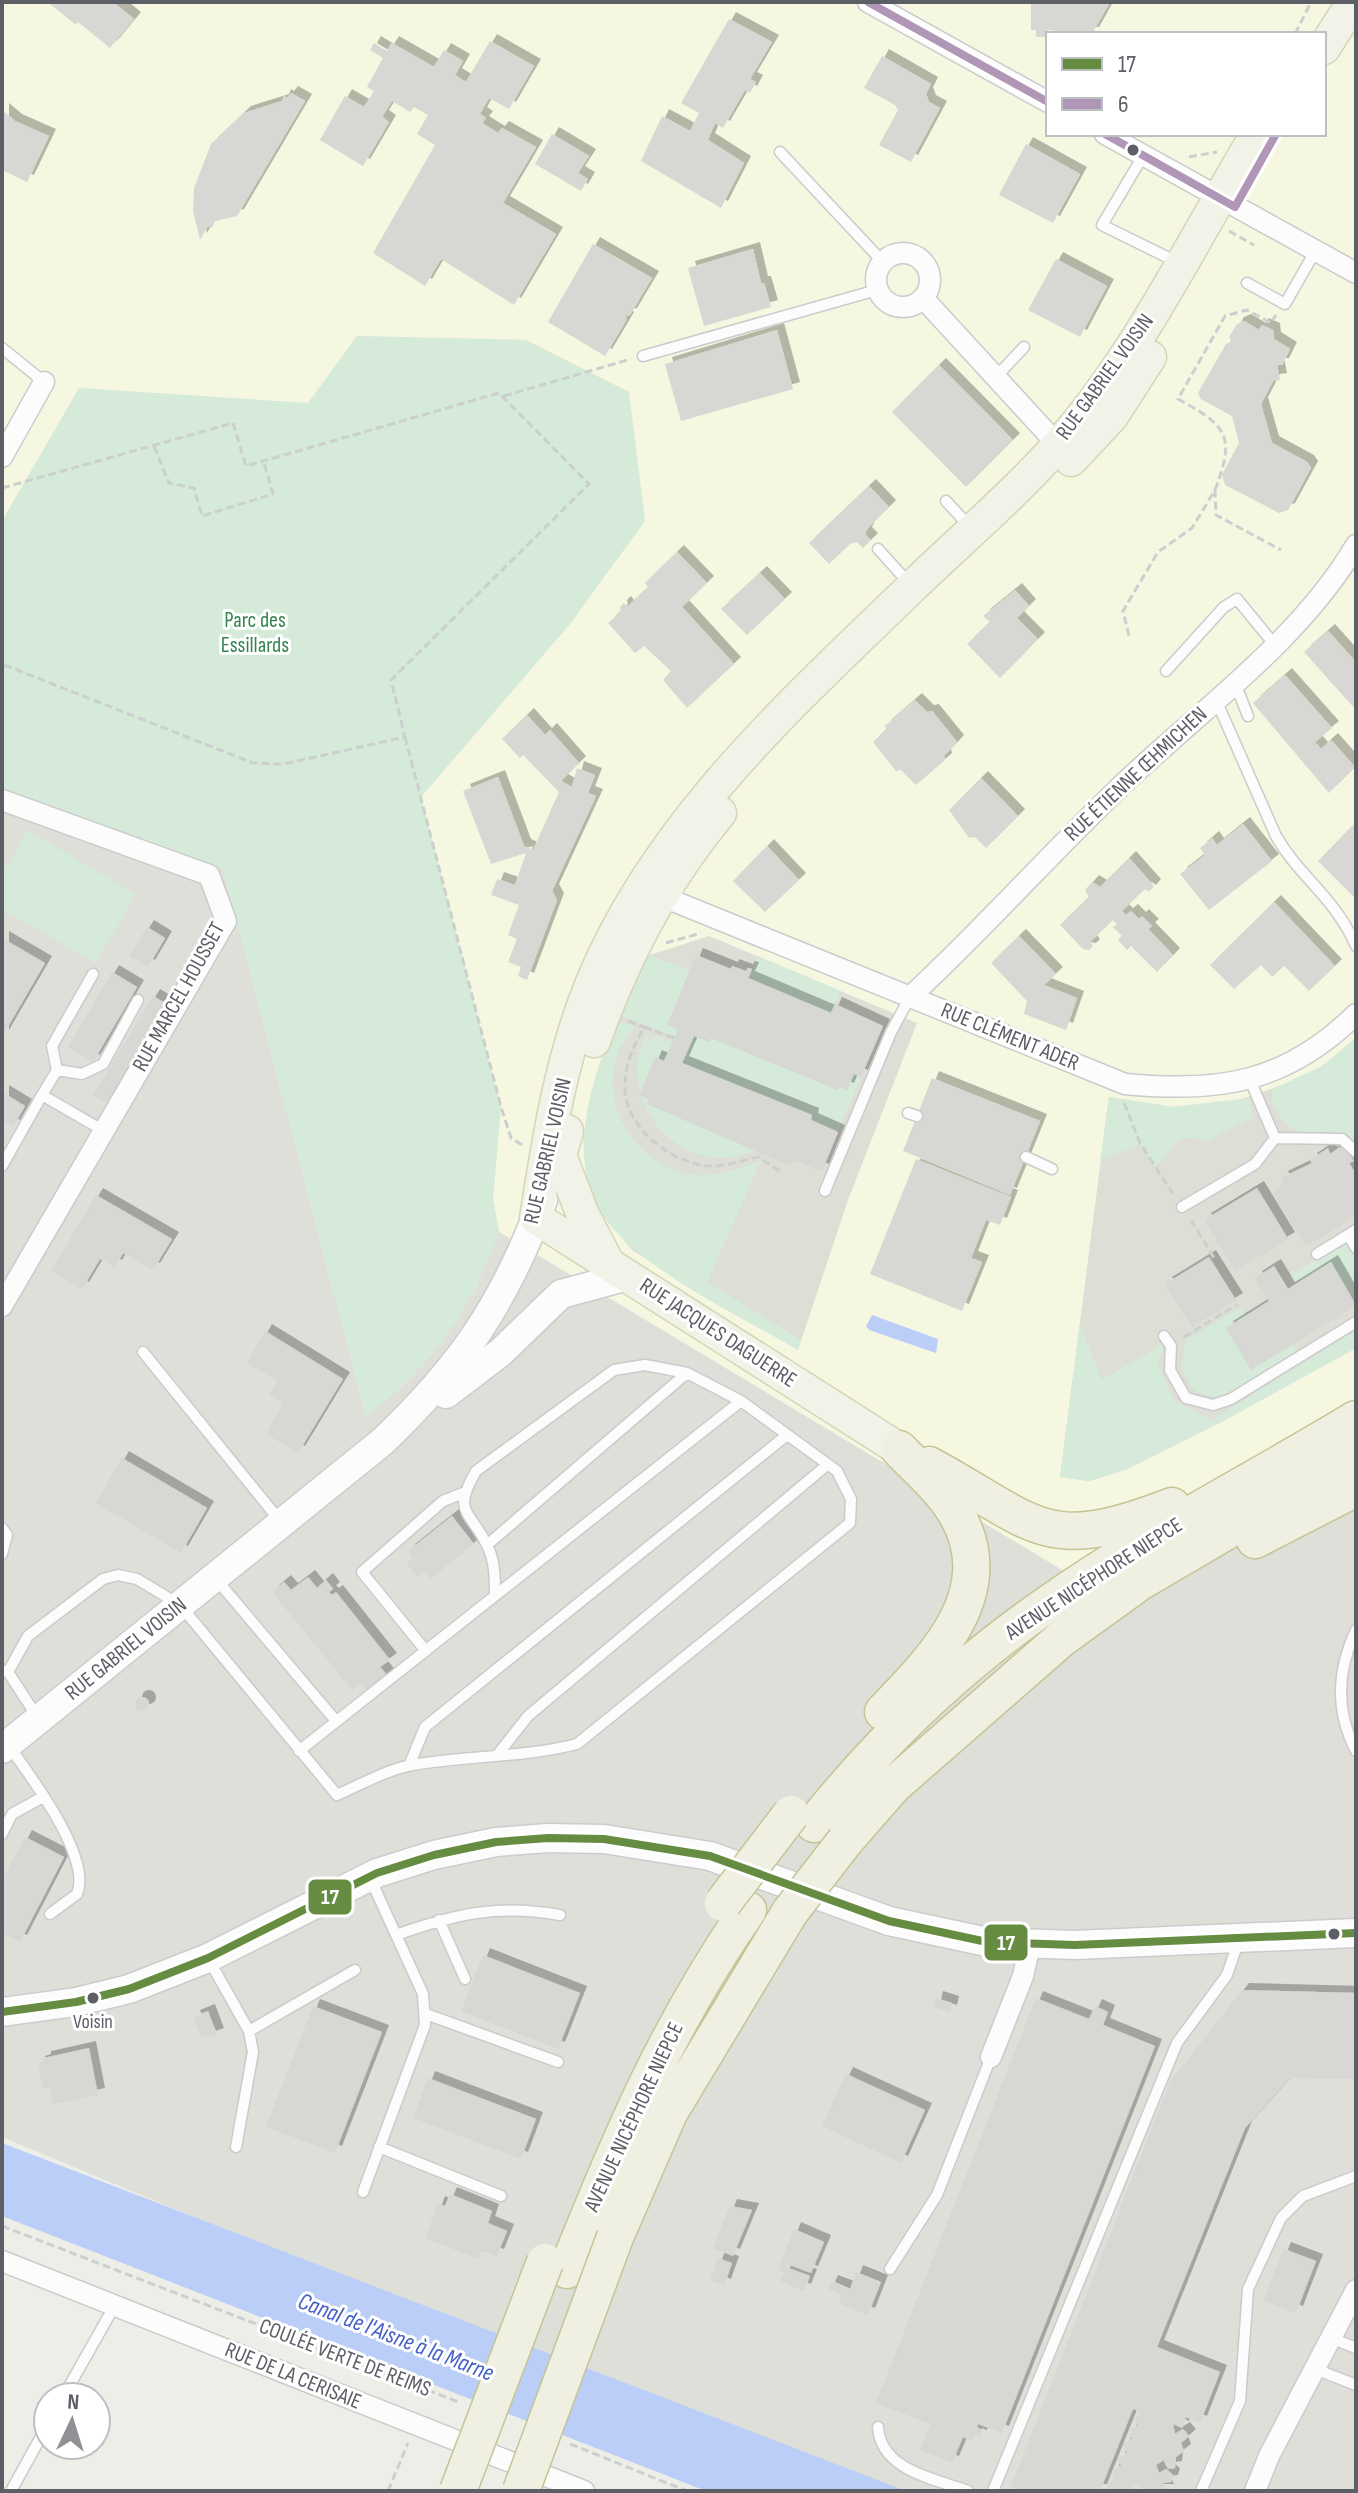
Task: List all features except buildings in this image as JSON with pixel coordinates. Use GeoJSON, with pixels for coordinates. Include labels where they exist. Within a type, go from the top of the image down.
{"type":"FeatureCollection","features":[{"type":"Feature","properties":{"kind":"highway","name":"AVENUE NICÉPHORE NIEPCE"},"geometry":{"type":"LineString","coordinates":[[556,2266],[622,2075],[680,1966],[736,1906],[802,1819],[861,1768],[919,1709],[1000,1639],[1102,1568],[1356,1419]]}},
{"type":"Feature","properties":{"kind":"highway"},"geometry":{"type":"LineString","coordinates":[[899,1449],[1010,1515],[1041,1528],[1066,1532],[1122,1525],[1282,1464]]}},
{"type":"Feature","properties":{"kind":"highway"},"geometry":{"type":"LineString","coordinates":[[802,1819],[926,1668],[950,1636],[967,1602],[972,1564],[961,1522],[954,1510],[899,1449]]}},
{"type":"Feature","properties":{"kind":"highway","name":"AVENUE NICÉPHORE NIEPCE"},"geometry":{"type":"LineString","coordinates":[[521,2491],[615,2237],[669,2113],[790,1912],[845,1841],[894,1785],[1061,1639],[1140,1582],[1356,1455]]}},
{"type":"Feature","properties":{"kind":"highway"},"geometry":{"type":"LineString","coordinates":[[1061,1639],[1356,1488]]}},
{"type":"Feature","properties":{"kind":"highway"},"geometry":{"type":"LineString","coordinates":[[458,2491],[556,2266]]}},
{"type":"Feature","properties":{"kind":"highway"},"geometry":{"type":"LineString","coordinates":[[484,2491],[556,2266]]}},
{"type":"Feature","properties":{"kind":"main road"},"geometry":{"type":"LineString","coordinates":[[1317,32],[1331,2]]}},
{"type":"Feature","properties":{"kind":"main road"},"geometry":{"type":"LineString","coordinates":[[1326,45],[1353,2]]}},
{"type":"Feature","properties":{"kind":"main road","name":"RUE GABRIEL VOISIN"},"geometry":{"type":"LineString","coordinates":[[536,1218],[545,1157],[575,1031],[598,968],[653,890],[659,858],[739,767],[912,587],[974,530],[1057,444],[1122,362],[1182,265],[1227,202],[1256,136]]}},
{"type":"Feature","properties":{"kind":"main road"},"geometry":{"type":"LineString","coordinates":[[618,1268],[582,1213],[560,1155],[605,1011],[653,890],[750,777],[1041,492],[1112,416],[1149,358],[1227,202],[1275,136]]}},
{"type":"Feature","properties":{"kind":"main road","name":"RUE JACQUES DAGUERRE"},"geometry":{"type":"LineString","coordinates":[[536,1218],[899,1449]]}},
{"type":"Feature","properties":{"kind":"street"},"geometry":{"type":"LineString","coordinates":[[868,2],[1046,101]]}},
{"type":"Feature","properties":{"kind":"street"},"geometry":{"type":"LineString","coordinates":[[1108,136],[1356,273]]}},
{"type":"Feature","properties":{"kind":"street"},"geometry":{"type":"LineString","coordinates":[[900,252],[920,258],[930,277],[923,298],[916,304],[898,307],[882,298],[877,290],[876,275],[882,261],[900,252]]}},
{"type":"Feature","properties":{"kind":"street"},"geometry":{"type":"LineString","coordinates":[[923,298],[1057,444]]}},
{"type":"Feature","properties":{"kind":"street"},"geometry":{"type":"LineString","coordinates":[[2,457],[44,382]]}},
{"type":"Feature","properties":{"kind":"street","name":"RUE ÉTIENNE ŒHMICHEN"},"geometry":{"type":"LineString","coordinates":[[910,997],[1123,784],[1274,644],[1327,586],[1356,545]]}},
{"type":"Feature","properties":{"kind":"street","name":"RUE MARCEL HOUSSET"},"geometry":{"type":"LineString","coordinates":[[2,800],[209,875],[226,921],[2,1306]]}},
{"type":"Feature","properties":{"kind":"street","name":"RUE CLÉMENT ADER"},"geometry":{"type":"LineString","coordinates":[[653,890],[1125,1084],[1182,1089],[1250,1080],[1295,1060],[1356,1014]]}},
{"type":"Feature","properties":{"kind":"street"},"geometry":{"type":"LineString","coordinates":[[536,1218],[560,1155]]}},
{"type":"Feature","properties":{"kind":"street","name":"RUE GABRIEL VOISIN"},"geometry":{"type":"LineString","coordinates":[[5,1747],[382,1442],[441,1384],[479,1334],[506,1287],[536,1218]]}},
{"type":"Feature","properties":{"kind":"street"},"geometry":{"type":"LineString","coordinates":[[382,1442],[501,1352],[561,1294],[618,1268]]}},
{"type":"Feature","properties":{"kind":"street"},"geometry":{"type":"LineString","coordinates":[[2,2012],[93,1998],[208,1958],[369,1877],[434,1855],[496,1842],[604,1839],[710,1856],[889,1921],[935,1933],[1030,1945],[1356,1933]]}},
{"type":"Feature","properties":{"kind":"street"},"geometry":{"type":"LineString","coordinates":[[991,2057],[1023,1976],[1030,1945]]}},
{"type":"Feature","properties":{"kind":"street","name":"RUE DE LA CERISAIE"},"geometry":{"type":"LineString","coordinates":[[2,2261],[584,2491]]}},
{"type":"Feature","properties":{"kind":"street"},"geometry":{"type":"LineString","coordinates":[[1255,2491],[1269,2456],[1356,2291]]}},
{"type":"Feature","properties":{"kind":"lane"},"geometry":{"type":"LineString","coordinates":[[780,152],[882,261]]}},
{"type":"Feature","properties":{"kind":"lane"},"geometry":{"type":"LineString","coordinates":[[1143,156],[1102,225],[1182,265]]}},
{"type":"Feature","properties":{"kind":"lane"},"geometry":{"type":"LineString","coordinates":[[1247,283],[1285,304],[1316,250]]}},
{"type":"Feature","properties":{"kind":"lane"},"geometry":{"type":"LineString","coordinates":[[643,356],[877,290]]}},
{"type":"Feature","properties":{"kind":"lane"},"geometry":{"type":"LineString","coordinates":[[996,377],[1024,347]]}},
{"type":"Feature","properties":{"kind":"lane"},"geometry":{"type":"LineString","coordinates":[[2,348],[44,382]]}},
{"type":"Feature","properties":{"kind":"lane"},"geometry":{"type":"LineString","coordinates":[[946,501],[974,530]]}},
{"type":"Feature","properties":{"kind":"lane"},"geometry":{"type":"LineString","coordinates":[[878,549],[912,587]]}},
{"type":"Feature","properties":{"kind":"lane"},"geometry":{"type":"LineString","coordinates":[[1166,671],[1224,607],[1237,599],[1274,644]]}},
{"type":"Feature","properties":{"kind":"lane"},"geometry":{"type":"LineString","coordinates":[[1234,681],[1248,716]]}},
{"type":"Feature","properties":{"kind":"lane"},"geometry":{"type":"LineString","coordinates":[[1215,699],[1244,770],[1281,845],[1334,904],[1356,946]]}},
{"type":"Feature","properties":{"kind":"lane"},"geometry":{"type":"LineString","coordinates":[[2,1166],[57,1070],[52,1046],[93,974]]}},
{"type":"Feature","properties":{"kind":"lane"},"geometry":{"type":"LineString","coordinates":[[825,1191],[891,1032],[910,997]]}},
{"type":"Feature","properties":{"kind":"lane"},"geometry":{"type":"LineString","coordinates":[[57,1070],[82,1074],[103,1064],[138,1000]]}},
{"type":"Feature","properties":{"kind":"lane"},"geometry":{"type":"LineString","coordinates":[[1250,1080],[1267,1111],[1275,1138]]}},
{"type":"Feature","properties":{"kind":"lane"},"geometry":{"type":"LineString","coordinates":[[42,1095],[104,1131]]}},
{"type":"Feature","properties":{"kind":"lane"},"geometry":{"type":"LineString","coordinates":[[1275,1138],[1342,1139],[1356,1152]]}},
{"type":"Feature","properties":{"kind":"lane"},"geometry":{"type":"LineString","coordinates":[[1182,1207],[1255,1164],[1275,1138]]}},
{"type":"Feature","properties":{"kind":"lane"},"geometry":{"type":"LineString","coordinates":[[1026,1157],[1052,1169]]}},
{"type":"Feature","properties":{"kind":"lane"},"geometry":{"type":"LineString","coordinates":[[1317,1254],[1352,1233],[1356,1248]]}},
{"type":"Feature","properties":{"kind":"lane"},"geometry":{"type":"LineString","coordinates":[[1164,1336],[1171,1346],[1170,1370],[1186,1398],[1213,1405],[1231,1399],[1356,1322]]}},
{"type":"Feature","properties":{"kind":"lane"},"geometry":{"type":"LineString","coordinates":[[143,1352],[282,1523]]}},
{"type":"Feature","properties":{"kind":"lane"},"geometry":{"type":"LineString","coordinates":[[39,1719],[5,1671],[28,1636],[103,1579],[118,1575],[137,1579],[180,1605],[337,1795],[409,1766],[498,1754],[540,1754],[577,1744],[850,1523],[851,1499],[837,1471],[741,1401],[687,1373],[645,1365],[614,1370],[476,1471],[463,1493],[465,1513],[487,1545],[494,1565],[495,1595]]}},
{"type":"Feature","properties":{"kind":"lane"},"geometry":{"type":"LineString","coordinates":[[487,1545],[687,1373]]}},
{"type":"Feature","properties":{"kind":"lane"},"geometry":{"type":"LineString","coordinates":[[299,1751],[741,1401]]}},
{"type":"Feature","properties":{"kind":"lane"},"geometry":{"type":"LineString","coordinates":[[409,1766],[425,1727],[787,1435]]}},
{"type":"Feature","properties":{"kind":"lane"},"geometry":{"type":"LineString","coordinates":[[498,1754],[528,1716],[827,1465]]}},
{"type":"Feature","properties":{"kind":"lane"},"geometry":{"type":"LineString","coordinates":[[426,1651],[362,1572],[443,1501],[463,1493]]}},
{"type":"Feature","properties":{"kind":"lane"},"geometry":{"type":"LineString","coordinates":[[2,1528],[7,1535],[2,1554]]}},
{"type":"Feature","properties":{"kind":"lane"},"geometry":{"type":"LineString","coordinates":[[215,1577],[336,1721]]}},
{"type":"Feature","properties":{"kind":"lane"},"geometry":{"type":"LineString","coordinates":[[1356,1630],[1345,1655],[1339,1682],[1342,1713],[1356,1751]]}},
{"type":"Feature","properties":{"kind":"lane"},"geometry":{"type":"LineString","coordinates":[[5,1747],[43,1797],[81,1870],[77,1894],[50,1914]]}},
{"type":"Feature","properties":{"kind":"lane"},"geometry":{"type":"LineString","coordinates":[[2,1834],[12,1814],[43,1797]]}},
{"type":"Feature","properties":{"kind":"lane"},"geometry":{"type":"LineString","coordinates":[[363,2192],[425,2025],[426,2014],[423,1994],[369,1877]]}},
{"type":"Feature","properties":{"kind":"lane"},"geometry":{"type":"LineString","coordinates":[[396,1935],[439,1920],[492,1909],[560,1915]]}},
{"type":"Feature","properties":{"kind":"lane"},"geometry":{"type":"LineString","coordinates":[[439,1920],[465,1979]]}},
{"type":"Feature","properties":{"kind":"lane"},"geometry":{"type":"LineString","coordinates":[[993,2491],[1177,2043],[1234,1964],[1240,1938]]}},
{"type":"Feature","properties":{"kind":"lane"},"geometry":{"type":"LineString","coordinates":[[208,1958],[249,2031],[253,2052],[236,2147]]}},
{"type":"Feature","properties":{"kind":"lane"},"geometry":{"type":"LineString","coordinates":[[249,2031],[355,1970]]}},
{"type":"Feature","properties":{"kind":"lane"},"geometry":{"type":"LineString","coordinates":[[426,2014],[558,2062]]}},
{"type":"Feature","properties":{"kind":"lane"},"geometry":{"type":"LineString","coordinates":[[890,2269],[937,2195],[991,2057]]}},
{"type":"Feature","properties":{"kind":"lane"},"geometry":{"type":"LineString","coordinates":[[379,2147],[501,2196]]}},
{"type":"Feature","properties":{"kind":"lane"},"geometry":{"type":"LineString","coordinates":[[1201,2491],[1240,2401],[1248,2289],[1281,2218],[1303,2196],[1356,2176]]}},
{"type":"Feature","properties":{"kind":"lane"},"geometry":{"type":"LineString","coordinates":[[72,2381],[115,2305]]}},
{"type":"Feature","properties":{"kind":"lane"},"geometry":{"type":"LineString","coordinates":[[1331,2338],[1356,2348]]}},
{"type":"Feature","properties":{"kind":"lane"},"geometry":{"type":"LineString","coordinates":[[1315,2369],[1356,2385]]}},
{"type":"Feature","properties":{"kind":"lane"},"geometry":{"type":"LineString","coordinates":[[878,2427],[879,2443],[886,2455],[912,2471],[968,2491]]}},
{"type":"Feature","properties":{"kind":"lane"},"geometry":{"type":"LineString","coordinates":[[11,2491],[32,2453]]}},
{"type":"Feature","properties":{"kind":"path"},"geometry":{"type":"LineString","coordinates":[[1296,32],[1311,2]]}},
{"type":"Feature","properties":{"kind":"path"},"geometry":{"type":"LineString","coordinates":[[1129,636],[1123,611],[1138,583],[1158,552],[1192,528],[1215,490],[1227,457],[1224,437],[1215,419],[1178,399],[1225,316],[1247,310],[1271,323],[1285,304]]}},
{"type":"Feature","properties":{"kind":"path"},"geometry":{"type":"LineString","coordinates":[[503,397],[643,356]]}},
{"type":"Feature","properties":{"kind":"path"},"geometry":{"type":"LineString","coordinates":[[2,488],[233,423],[246,466],[499,393],[589,484],[391,680],[511,1138]]}},
{"type":"Feature","properties":{"kind":"path"},"geometry":{"type":"LineString","coordinates":[[154,446],[169,483],[194,488],[202,516],[273,494],[264,461]]}},
{"type":"Feature","properties":{"kind":"path"},"geometry":{"type":"LineString","coordinates":[[1215,490],[1216,515],[1281,550]]}},
{"type":"Feature","properties":{"kind":"path"},"geometry":{"type":"LineString","coordinates":[[2,664],[253,763],[284,764],[405,737]]}},
{"type":"Feature","properties":{"kind":"path"},"geometry":{"type":"LineString","coordinates":[[652,947],[709,931]]}},
{"type":"Feature","properties":{"kind":"path"},"geometry":{"type":"LineString","coordinates":[[674,1038],[644,1027],[629,1056],[624,1089],[632,1115],[670,1154],[690,1163],[712,1166],[758,1157],[780,1171]]}},
{"type":"Feature","properties":{"kind":"path"},"geometry":{"type":"LineString","coordinates":[[1122,1096],[1140,1143],[1214,1258]]}},
{"type":"Feature","properties":{"kind":"path"},"geometry":{"type":"LineString","coordinates":[[1171,1346],[1238,1304]]}},
{"type":"Feature","properties":{"kind":"path","name":"COULÉE VERTE DE REIMS"},"geometry":{"type":"LineString","coordinates":[[2,2226],[469,2406]]}},
{"type":"Feature","properties":{"kind":"path"},"geometry":{"type":"LineString","coordinates":[[388,2491],[415,2424]]}},
{"type":"Feature","properties":{"kind":"path"},"geometry":{"type":"LineString","coordinates":[[569,2444],[687,2491]]}},
{"type":"Feature","properties":{"kind":"shaded area"},"geometry":{"type":"Polygon","coordinates":[[[2,2],[1356,2],[1356,1434],[1097,1591],[499,1232],[493,1198],[501,1107],[421,797],[570,624],[644,521],[526,340],[357,336],[309,404],[80,388],[2,521],[2,2]]]}},
{"type":"Feature","properties":{"kind":"shaded area"},"geometry":{"type":"Polygon","coordinates":[[[2,787],[223,868],[366,1417],[408,1381],[442,1342],[476,1288],[499,1232],[1097,1591],[1356,1434],[1356,2491],[852,2491],[2,2137],[2,787]]]}},
{"type":"Feature","properties":{"kind":"shaded area"},"geometry":{"type":"Polygon","coordinates":[[[709,936],[917,1023],[848,1200],[798,1350],[632,1250],[596,1205],[586,1172],[583,1137],[596,1081],[633,976],[650,955],[709,936]]]}},
{"type":"Feature","properties":{"kind":"shaded area"},"geometry":{"type":"Polygon","coordinates":[[[1356,1038],[1356,1348],[1227,1419],[1125,1470],[1089,1481],[1060,1477],[1109,1097],[1173,1107],[1229,1103],[1289,1083],[1322,1066],[1356,1038]]]}},
{"type":"Feature","properties":{"kind":"green space","name":"Parc des Essillards"},"geometry":{"type":"Polygon","coordinates":[[[357,336],[526,340],[629,392],[645,521],[570,624],[421,797],[501,1107],[493,1198],[499,1232],[476,1288],[442,1342],[408,1381],[366,1417],[223,869],[2,787],[2,521],[79,388],[308,403],[357,336]]]}},
{"type":"Feature","properties":{"kind":"green space"},"geometry":{"type":"Polygon","coordinates":[[[28,831],[136,894],[96,963],[2,909],[2,875],[28,831]]]}},
{"type":"Feature","properties":{"kind":"green space"},"geometry":{"type":"Polygon","coordinates":[[[649,955],[690,970],[668,1025],[678,1030],[675,1036],[618,1015],[633,976],[649,955]]]}},
{"type":"Feature","properties":{"kind":"green space"},"geometry":{"type":"Polygon","coordinates":[[[758,956],[841,991],[831,1013],[748,978],[758,956]]]}},
{"type":"Feature","properties":{"kind":"green space"},"geometry":{"type":"Polygon","coordinates":[[[616,1020],[636,1026],[618,1052],[613,1073],[613,1093],[627,1131],[640,1147],[674,1170],[695,1175],[720,1173],[761,1161],[707,1282],[801,1340],[798,1350],[657,1267],[610,1226],[596,1204],[584,1159],[584,1135],[593,1087],[616,1020]]]}},
{"type":"Feature","properties":{"kind":"green space"},"geometry":{"type":"Polygon","coordinates":[[[647,1032],[649,1043],[657,1036],[672,1042],[664,1061],[655,1057],[641,1093],[637,1058],[647,1032]]]}},
{"type":"Feature","properties":{"kind":"green space"},"geometry":{"type":"Polygon","coordinates":[[[694,1036],[709,1042],[711,1038],[837,1090],[840,1087],[847,1089],[854,1074],[861,1077],[838,1132],[811,1120],[812,1115],[682,1063],[694,1036]]]}},
{"type":"Feature","properties":{"kind":"green space"},"geometry":{"type":"Polygon","coordinates":[[[1356,1038],[1356,1144],[1334,1131],[1300,1133],[1285,1124],[1272,1102],[1273,1089],[1322,1066],[1356,1038]]]}},
{"type":"Feature","properties":{"kind":"green space"},"geometry":{"type":"Polygon","coordinates":[[[642,1096],[649,1100],[647,1104],[756,1150],[733,1157],[711,1157],[690,1151],[672,1140],[657,1125],[642,1096]]]}},
{"type":"Feature","properties":{"kind":"green space"},"geometry":{"type":"Polygon","coordinates":[[[1109,1097],[1173,1107],[1249,1098],[1254,1117],[1208,1140],[1180,1138],[1156,1167],[1140,1144],[1100,1161],[1109,1097]]]}},
{"type":"Feature","properties":{"kind":"green space"},"geometry":{"type":"Polygon","coordinates":[[[1346,1242],[1356,1256],[1356,1303],[1331,1263],[1294,1285],[1289,1276],[1346,1242]]]}},
{"type":"Feature","properties":{"kind":"green space"},"geometry":{"type":"Polygon","coordinates":[[[1240,1308],[1245,1315],[1226,1328],[1251,1370],[1292,1345],[1297,1352],[1219,1398],[1196,1392],[1181,1369],[1186,1340],[1240,1308]]]}},
{"type":"Feature","properties":{"kind":"green space"},"geometry":{"type":"Polygon","coordinates":[[[1080,1324],[1102,1380],[1162,1345],[1164,1349],[1157,1363],[1175,1401],[1211,1420],[1356,1330],[1356,1348],[1227,1419],[1125,1470],[1089,1481],[1060,1477],[1080,1324]]]}},
{"type":"Feature","properties":{"kind":"water"},"geometry":{"type":"Polygon","coordinates":[[[872,1315],[938,1339],[936,1353],[869,1330],[866,1326],[872,1315]]]}},
{"type":"Feature","properties":{"kind":"water","name":"Canal de l'Aisne à la Marne"},"geometry":{"type":"Polygon","coordinates":[[[2,2143],[906,2491],[706,2491],[2,2216],[2,2143]]]}},
{"type":"Feature","properties":{"kind":"transit line","name":"6"},"geometry":{"type":"LineString","coordinates":[[868,2],[1046,101]]}},
{"type":"Feature","properties":{"kind":"transit line","name":"6"},"geometry":{"type":"LineString","coordinates":[[1109,136],[1235,207],[1275,136]]}},
{"type":"Feature","properties":{"kind":"transit line","name":"17"},"geometry":{"type":"LineString","coordinates":[[2,2012],[76,2002],[129,1989],[208,1958],[377,1873],[434,1855],[496,1842],[548,1838],[604,1839],[710,1856],[889,1921],[987,1942],[1075,1945],[1356,1933]]}},
{"type":"Feature","properties":{"kind":"place","name":"Voisin"},"geometry":{"type":"Point","coordinates":[93,1998]}}]}
